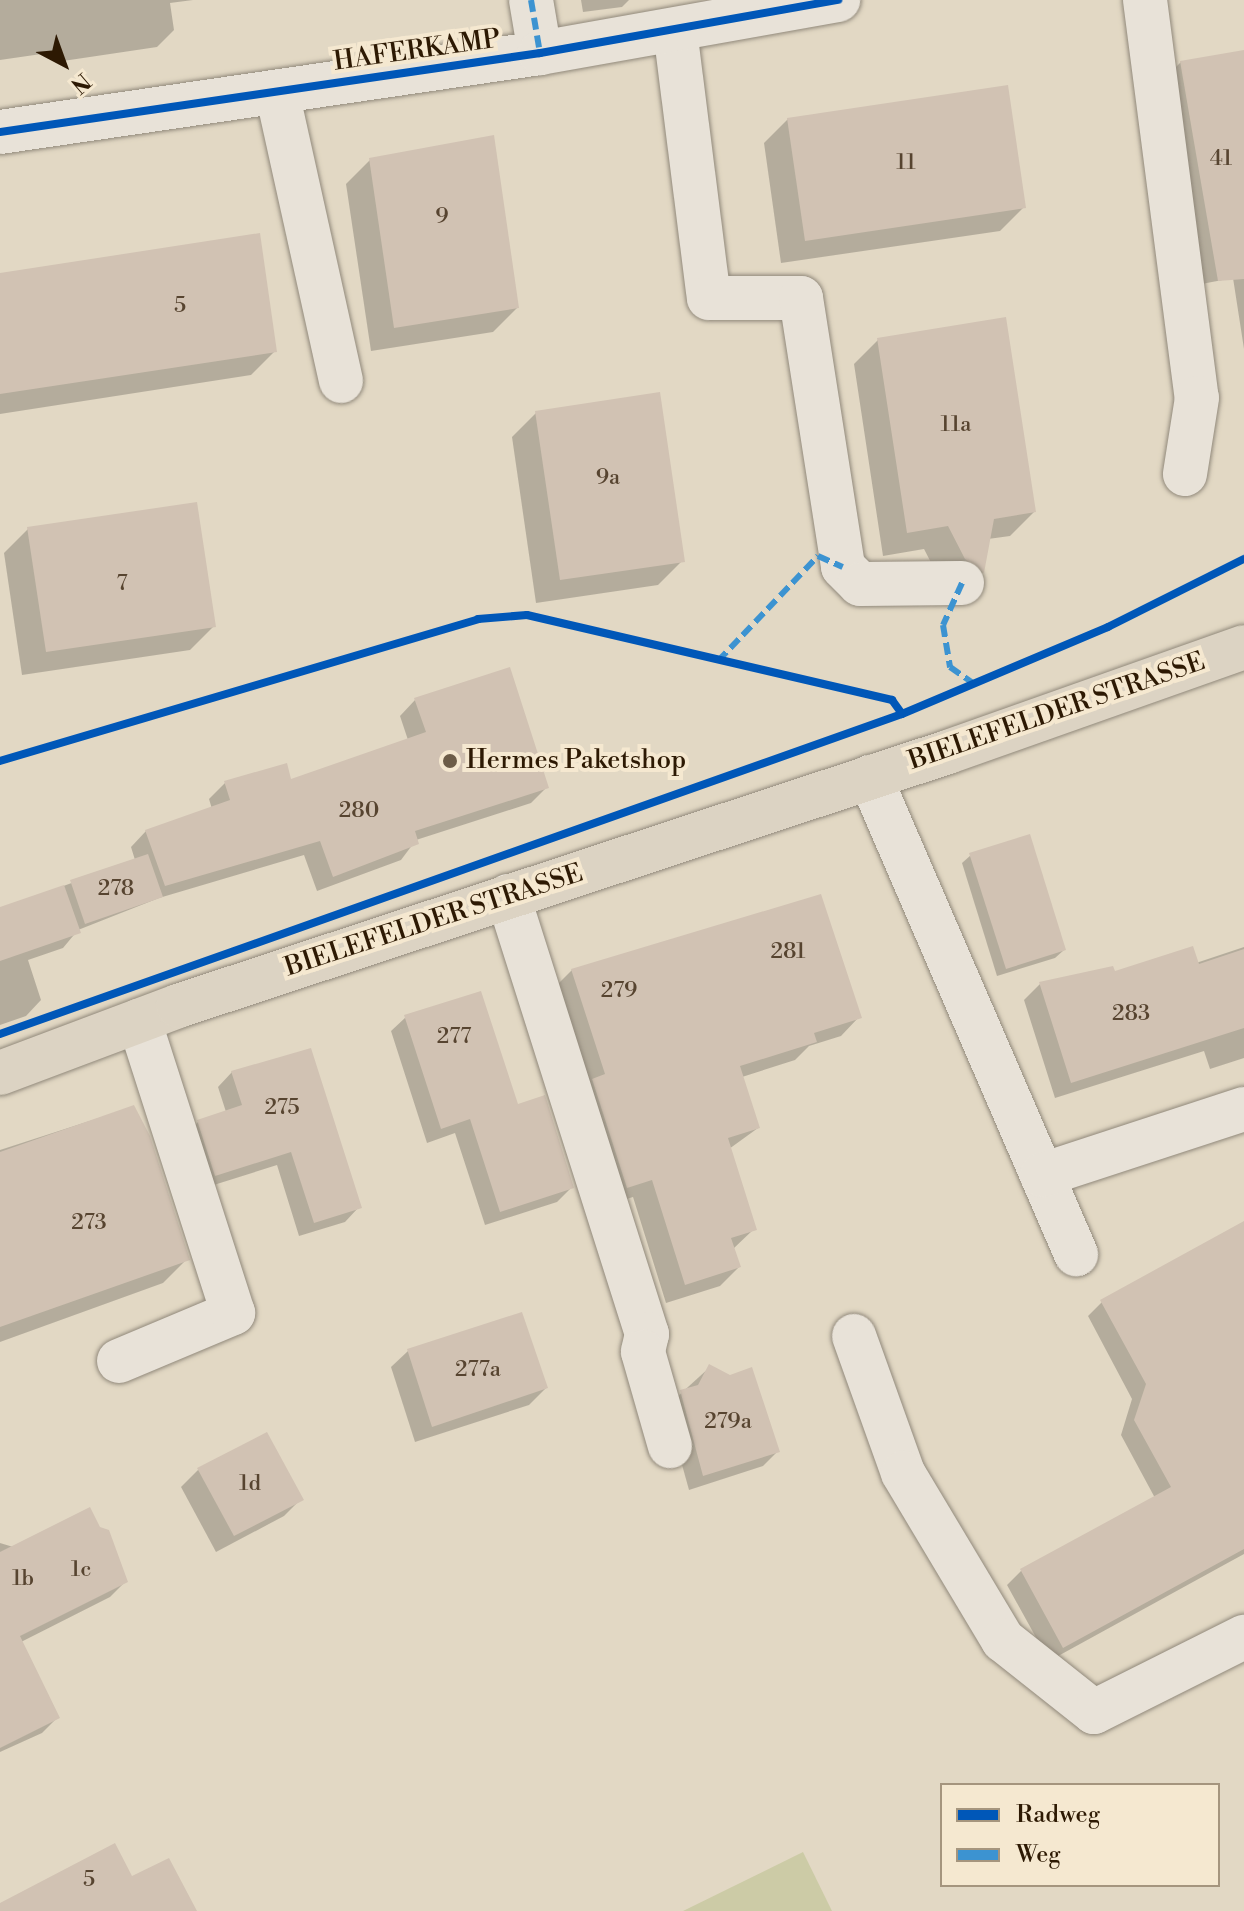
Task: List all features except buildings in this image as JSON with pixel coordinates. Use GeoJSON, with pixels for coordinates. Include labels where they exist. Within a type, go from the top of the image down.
{"type":"FeatureCollection","features":[{"type":"Feature","properties":{"kind":"main road","name":"BIELEFELDER STRASSE"},"geometry":{"type":"LineString","coordinates":[[0,1073],[139,1021],[870,777],[1244,647]]}},
{"type":"Feature","properties":{"kind":"street"},"geometry":{"type":"LineString","coordinates":[[531,0],[540,53]]}},
{"type":"Feature","properties":{"kind":"street","name":"HAFERKAMP"},"geometry":{"type":"LineString","coordinates":[[0,132],[540,53],[838,0]]}},
{"type":"Feature","properties":{"kind":"street"},"geometry":{"type":"LineString","coordinates":[[1145,0],[1197,398],[1185,474]]}},
{"type":"Feature","properties":{"kind":"street"},"geometry":{"type":"LineString","coordinates":[[675,30],[709,298],[801,298],[843,567],[860,584],[962,583]]}},
{"type":"Feature","properties":{"kind":"street"},"geometry":{"type":"LineString","coordinates":[[277,92],[341,381]]}},
{"type":"Feature","properties":{"kind":"street"},"geometry":{"type":"LineString","coordinates":[[870,777],[1076,1254]]}},
{"type":"Feature","properties":{"kind":"street"},"geometry":{"type":"LineString","coordinates":[[508,896],[647,1334],[643,1352],[670,1446]]}},
{"type":"Feature","properties":{"kind":"street"},"geometry":{"type":"LineString","coordinates":[[119,1361],[233,1313],[139,1021]]}},
{"type":"Feature","properties":{"kind":"street"},"geometry":{"type":"LineString","coordinates":[[1042,1175],[1244,1109]]}},
{"type":"Feature","properties":{"kind":"street"},"geometry":{"type":"LineString","coordinates":[[854,1336],[903,1473],[1003,1640],[1094,1712],[1244,1637]]}},
{"type":"Feature","properties":{"kind":"green space"},"geometry":{"type":"Polygon","coordinates":[[[803,1852],[832,1911],[683,1911],[803,1852]]]}},
{"type":"Feature","properties":{"kind":"marked path"},"geometry":{"type":"LineString","coordinates":[[531,0],[540,53]]}},
{"type":"Feature","properties":{"kind":"marked path"},"geometry":{"type":"LineString","coordinates":[[718,661],[818,556],[843,567]]}},
{"type":"Feature","properties":{"kind":"marked path"},"geometry":{"type":"LineString","coordinates":[[962,583],[943,625],[950,667],[974,684]]}},
{"type":"Feature","properties":{"kind":"cycle path"},"geometry":{"type":"LineString","coordinates":[[0,132],[540,53],[838,0]]}},
{"type":"Feature","properties":{"kind":"cycle path"},"geometry":{"type":"LineString","coordinates":[[0,1034],[902,714],[1108,627],[1244,559]]}},
{"type":"Feature","properties":{"kind":"cycle path"},"geometry":{"type":"LineString","coordinates":[[0,761],[478,619],[527,615],[892,700],[902,714]]}},
{"type":"Feature","properties":{"kind":"place","name":"Hermes Paketshop"},"geometry":{"type":"Point","coordinates":[450,761]}}]}
